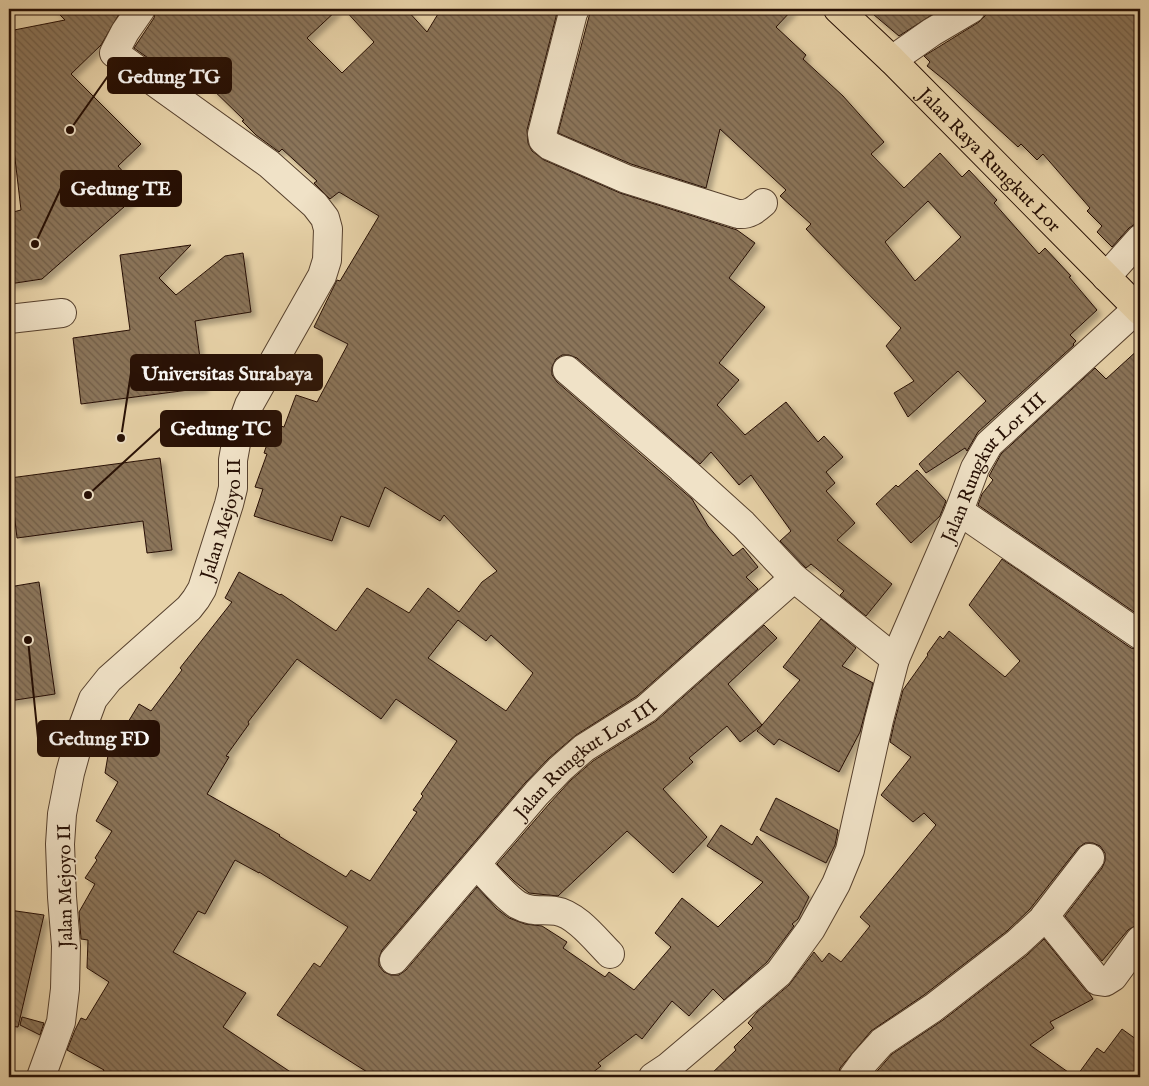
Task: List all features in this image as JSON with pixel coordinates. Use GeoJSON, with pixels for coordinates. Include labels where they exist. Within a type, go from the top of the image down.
{"type":"FeatureCollection","features":[{"type":"Feature","properties":{"kind":"main road","name":"Jalan Raya Rungkut Lor"},"geometry":{"type":"LineString","coordinates":[[838,9],[892,60],[1139,310]]}},
{"type":"Feature","properties":{"kind":"street","name":"Jalan Mejoyo II"},"geometry":{"type":"LineString","coordinates":[[41,1077],[61,1022],[65,989],[66,946],[60,844],[62,814],[70,773],[83,726],[93,699],[109,679],[189,608],[202,589],[233,488],[233,460],[237,438],[246,413],[322,276],[327,260],[328,229],[325,218],[315,205],[269,164],[114,53],[125,32],[141,9]]}},
{"type":"Feature","properties":{"kind":"street"},"geometry":{"type":"LineString","coordinates":[[576,9],[572,13],[542,134],[543,140],[550,146],[626,179],[738,214],[745,215],[754,211],[763,203]]}},
{"type":"Feature","properties":{"kind":"street"},"geometry":{"type":"LineString","coordinates":[[892,60],[932,32],[971,9]]}},
{"type":"Feature","properties":{"kind":"street"},"geometry":{"type":"LineString","coordinates":[[1106,277],[1140,239]]}},
{"type":"Feature","properties":{"kind":"street","name":"Jalan Rungkut Lor III"},"geometry":{"type":"LineString","coordinates":[[653,1077],[668,1067],[779,972],[811,929],[836,884],[850,850],[879,720],[895,660],[976,468],[989,444],[1139,310]]}},
{"type":"Feature","properties":{"kind":"street"},"geometry":{"type":"LineString","coordinates":[[9,319],[62,313]]}},
{"type":"Feature","properties":{"kind":"street"},"geometry":{"type":"LineString","coordinates":[[567,370],[743,524],[794,578],[895,660]]}},
{"type":"Feature","properties":{"kind":"street"},"geometry":{"type":"LineString","coordinates":[[959,511],[1140,635]]}},
{"type":"Feature","properties":{"kind":"street","name":"Jalan Rungkut Lor III"},"geometry":{"type":"LineString","coordinates":[[394,960],[537,793],[560,769],[584,748],[646,709],[794,578]]}},
{"type":"Feature","properties":{"kind":"street"},"geometry":{"type":"LineString","coordinates":[[853,1077],[882,1042],[941,1002],[1017,943],[1045,916],[1090,858]]}},
{"type":"Feature","properties":{"kind":"street"},"geometry":{"type":"LineString","coordinates":[[476,865],[516,904],[528,910],[557,911],[567,914],[610,954]]}},
{"type":"Feature","properties":{"kind":"street"},"geometry":{"type":"LineString","coordinates":[[1045,916],[1098,981],[1105,982],[1112,977],[1140,940]]}},
{"type":"Feature","properties":{"kind":"building"},"geometry":{"type":"Polygon","coordinates":[[[54,9],[122,9],[101,45],[71,74],[141,144],[118,166],[141,192],[42,279],[9,284],[9,213],[21,210],[9,114],[9,31],[65,20],[54,9]]]}},
{"type":"Feature","properties":{"kind":"building"},"geometry":{"type":"Polygon","coordinates":[[[156,9],[338,9],[307,38],[342,73],[374,42],[344,9],[406,9],[427,32],[441,9],[558,9],[527,130],[528,143],[532,151],[544,160],[620,193],[737,230],[755,243],[729,278],[765,307],[719,363],[739,380],[717,405],[745,435],[786,402],[818,442],[824,436],[843,457],[826,472],[835,483],[826,491],[855,523],[837,540],[892,584],[866,616],[840,595],[844,591],[811,564],[806,568],[780,541],[791,531],[751,475],[739,485],[711,452],[700,464],[577,358],[562,355],[556,359],[552,367],[552,375],[557,382],[692,499],[708,526],[733,556],[743,548],[758,567],[746,577],[758,589],[637,696],[576,735],[549,758],[525,783],[382,950],[379,966],[384,972],[391,975],[399,975],[406,970],[477,887],[497,909],[509,918],[525,924],[542,926],[567,942],[563,948],[605,977],[609,972],[634,990],[671,947],[655,933],[682,898],[718,927],[763,882],[707,846],[721,825],[752,845],[757,836],[809,897],[798,919],[792,924],[794,926],[767,962],[724,1000],[713,989],[689,1016],[672,1001],[642,1039],[636,1034],[598,1063],[601,1066],[587,1077],[375,1077],[277,1015],[314,963],[320,967],[348,927],[259,872],[235,860],[205,914],[198,911],[173,952],[246,993],[223,1027],[298,1077],[100,1077],[104,1070],[67,1050],[81,1018],[86,1020],[109,982],[87,968],[88,940],[81,939],[79,912],[95,884],[85,878],[112,831],[96,821],[118,782],[105,773],[112,732],[119,737],[139,704],[151,711],[182,670],[180,668],[232,602],[225,598],[239,572],[281,594],[336,631],[367,588],[409,613],[428,588],[459,612],[482,582],[497,571],[444,515],[440,521],[385,487],[369,527],[341,516],[332,541],[254,516],[263,489],[255,487],[267,454],[264,453],[274,424],[284,427],[296,395],[317,402],[348,344],[314,327],[337,280],[340,281],[379,216],[339,192],[330,199],[314,183],[317,181],[282,149],[279,152],[256,135],[242,121],[244,120],[203,80],[193,90],[134,48],[154,18],[156,9]],[[458,620],[428,658],[506,711],[533,673],[491,635],[486,641],[458,620]],[[297,659],[248,722],[249,724],[226,756],[229,757],[207,794],[280,835],[346,877],[351,870],[370,881],[417,812],[413,810],[423,796],[421,794],[457,741],[396,699],[381,719],[297,659]]]}},
{"type":"Feature","properties":{"kind":"building"},"geometry":{"type":"Polygon","coordinates":[[[591,9],[793,9],[776,27],[806,55],[803,59],[843,96],[884,142],[871,154],[904,188],[940,153],[962,177],[969,170],[997,200],[994,203],[1039,254],[1045,248],[1071,276],[1069,277],[1097,310],[1070,335],[1076,341],[1074,345],[978,432],[967,451],[965,448],[926,473],[919,464],[986,401],[958,371],[908,417],[894,393],[914,381],[886,346],[901,328],[806,229],[811,224],[780,196],[786,190],[720,129],[706,188],[631,164],[558,133],[591,9]],[[928,201],[885,242],[915,281],[961,237],[928,201]]]}},
{"type":"Feature","properties":{"kind":"building"},"geometry":{"type":"Polygon","coordinates":[[[867,9],[941,9],[899,36],[867,9]]]}},
{"type":"Feature","properties":{"kind":"building"},"geometry":{"type":"Polygon","coordinates":[[[987,9],[1140,9],[1140,224],[1135,224],[1129,228],[1112,247],[1097,232],[1102,226],[1087,211],[1090,208],[1043,154],[1037,160],[1021,144],[1018,147],[927,66],[930,62],[924,56],[979,22],[985,16],[987,9]]]}},
{"type":"Feature","properties":{"kind":"building"},"geometry":{"type":"Polygon","coordinates":[[[191,245],[159,278],[176,295],[225,256],[243,253],[251,312],[195,321],[204,388],[81,404],[73,338],[130,330],[120,255],[191,245]]]}},
{"type":"Feature","properties":{"kind":"building"},"geometry":{"type":"Polygon","coordinates":[[[1140,348],[1140,616],[978,505],[982,494],[993,480],[989,476],[1001,454],[1095,368],[1106,379],[1140,348]]]}},
{"type":"Feature","properties":{"kind":"building"},"geometry":{"type":"Polygon","coordinates":[[[160,458],[172,550],[147,553],[143,521],[17,538],[10,478],[160,458]]]}},
{"type":"Feature","properties":{"kind":"building"},"geometry":{"type":"Polygon","coordinates":[[[917,470],[946,501],[940,516],[911,543],[876,504],[896,485],[898,487],[917,470]]]}},
{"type":"Feature","properties":{"kind":"building"},"geometry":{"type":"Polygon","coordinates":[[[1002,559],[1131,648],[1140,650],[1140,923],[1128,930],[1102,961],[1065,916],[1102,868],[1105,861],[1105,853],[1100,846],[1093,843],[1085,843],[1078,848],[1030,909],[1007,931],[924,995],[871,1031],[840,1068],[838,1077],[708,1077],[736,1050],[734,1047],[753,1028],[748,1023],[757,1012],[789,985],[814,952],[822,962],[829,953],[841,962],[870,926],[860,917],[936,825],[924,813],[913,822],[881,795],[911,757],[890,742],[894,724],[903,690],[940,636],[943,639],[949,631],[1005,677],[1020,661],[969,605],[1002,559]]]}},
{"type":"Feature","properties":{"kind":"building"},"geometry":{"type":"Polygon","coordinates":[[[39,582],[55,694],[9,701],[9,587],[39,582]]]}},
{"type":"Feature","properties":{"kind":"building"},"geometry":{"type":"Polygon","coordinates":[[[821,619],[856,648],[842,666],[873,683],[860,732],[839,772],[779,739],[774,745],[757,731],[800,680],[783,667],[821,619]]]}},
{"type":"Feature","properties":{"kind":"building"},"geometry":{"type":"Polygon","coordinates":[[[764,625],[777,638],[728,684],[762,725],[740,742],[727,726],[689,758],[693,762],[663,789],[707,837],[673,873],[627,831],[558,896],[529,893],[497,864],[571,780],[593,761],[656,721],[764,625]]]}},
{"type":"Feature","properties":{"kind":"building"},"geometry":{"type":"Polygon","coordinates":[[[776,798],[838,830],[835,845],[826,863],[760,830],[776,798]]]}},
{"type":"Feature","properties":{"kind":"building"},"geometry":{"type":"Polygon","coordinates":[[[9,910],[44,915],[18,1027],[9,1026],[9,910]]]}},
{"type":"Feature","properties":{"kind":"building"},"geometry":{"type":"Polygon","coordinates":[[[1044,939],[1093,999],[1050,1022],[1054,1028],[1030,1045],[1075,1077],[872,1077],[892,1054],[943,1020],[1027,955],[1044,939]]]}},
{"type":"Feature","properties":{"kind":"building"},"geometry":{"type":"Polygon","coordinates":[[[22,1017],[44,1023],[40,1035],[20,1025],[22,1017]]]}},
{"type":"Feature","properties":{"kind":"building"},"geometry":{"type":"Polygon","coordinates":[[[1122,1029],[1140,1042],[1140,1077],[1076,1077],[1097,1048],[1104,1053],[1122,1029]]]}},
{"type":"Feature","properties":{"kind":"place","name":"Gedung TG"},"geometry":{"type":"Point","coordinates":[70,130]}},
{"type":"Feature","properties":{"kind":"place","name":"Gedung TE"},"geometry":{"type":"Point","coordinates":[35,244]}},
{"type":"Feature","properties":{"kind":"place","name":"Universitas Surabaya"},"geometry":{"type":"Point","coordinates":[121,438]}},
{"type":"Feature","properties":{"kind":"place","name":"Gedung TC"},"geometry":{"type":"Point","coordinates":[88,495]}},
{"type":"Feature","properties":{"kind":"place","name":"Gedung FD"},"geometry":{"type":"Point","coordinates":[28,640]}}]}
